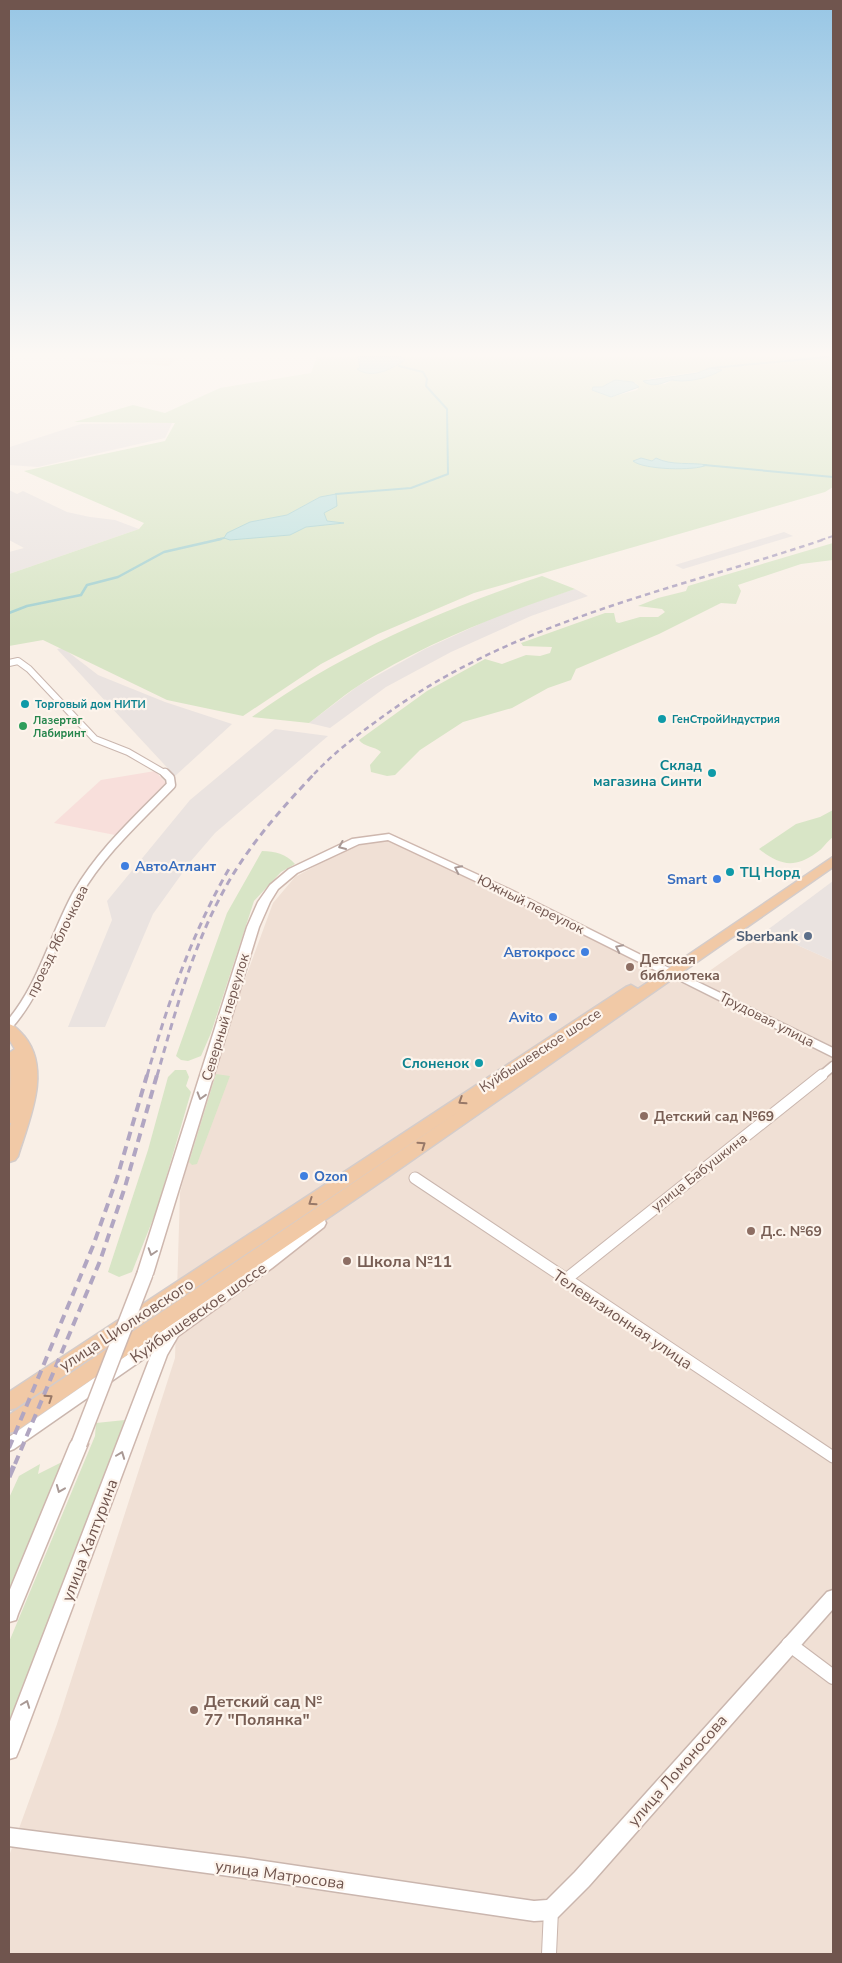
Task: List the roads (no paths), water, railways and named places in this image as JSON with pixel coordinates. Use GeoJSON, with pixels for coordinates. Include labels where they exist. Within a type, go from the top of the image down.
{"type":"FeatureCollection","features":[{"type":"Feature","properties":{"kind":"main road","name":"Южный переулок"},"geometry":{"type":"LineString","coordinates":[[389,838],[668,971]]}},
{"type":"Feature","properties":{"kind":"main road","name":"Северный переулок"},"geometry":{"type":"LineString","coordinates":[[9,1614],[79,1444],[145,1274],[250,936],[264,902],[274,887],[306,864],[356,841],[389,838]]}},
{"type":"Feature","properties":{"kind":"main road","name":"Куйбышевское шоссе"},"geometry":{"type":"LineString","coordinates":[[172,1332],[267,1264],[382,1173],[668,971],[833,850]]}},
{"type":"Feature","properties":{"kind":"main road","name":"Куйбышевское шоссе"},"geometry":{"type":"LineString","coordinates":[[251,1253],[833,861]]}},
{"type":"Feature","properties":{"kind":"main road"},"geometry":{"type":"LineString","coordinates":[[9,1031],[20,1066],[9,1118]]}},
{"type":"Feature","properties":{"kind":"main road"},"geometry":{"type":"LineString","coordinates":[[9,1031],[21,1042],[28,1054],[29,1065],[27,1092],[9,1156]]}},
{"type":"Feature","properties":{"kind":"main road","name":"Куйбышевское шоссе"},"geometry":{"type":"LineString","coordinates":[[251,1253],[382,1173]]}},
{"type":"Feature","properties":{"kind":"main road","name":"улица Циолковского"},"geometry":{"type":"LineString","coordinates":[[9,1402],[251,1253]]}},
{"type":"Feature","properties":{"kind":"main road","name":"улица Циолковского"},"geometry":{"type":"LineString","coordinates":[[9,1426],[251,1253]]}},
{"type":"Feature","properties":{"kind":"main road","name":"улица Халтурина"},"geometry":{"type":"LineString","coordinates":[[9,1750],[159,1355],[172,1332]]}},
{"type":"Feature","properties":{"kind":"street"},"geometry":{"type":"LineString","coordinates":[[9,663],[18,661]]}},
{"type":"Feature","properties":{"kind":"street","name":"проезд Яблочкова"},"geometry":{"type":"LineString","coordinates":[[9,1025],[24,1008],[78,893],[105,856],[170,785],[170,778],[163,771],[128,752],[95,738],[29,669],[18,661]]}},
{"type":"Feature","properties":{"kind":"street","name":"Трудовая улица"},"geometry":{"type":"LineString","coordinates":[[668,971],[833,1053]]}},
{"type":"Feature","properties":{"kind":"street","name":"улица Бабушкина"},"geometry":{"type":"LineString","coordinates":[[565,1280],[833,1066]]}},
{"type":"Feature","properties":{"kind":"street","name":"Телевизионная улица"},"geometry":{"type":"LineString","coordinates":[[415,1178],[565,1280],[833,1457]]}},
{"type":"Feature","properties":{"kind":"street","name":"Куйбышевское шоссе"},"geometry":{"type":"LineString","coordinates":[[9,1444],[172,1332]]}},
{"type":"Feature","properties":{"kind":"street","name":"улица Ломоносова"},"geometry":{"type":"LineString","coordinates":[[551,1910],[582,1879],[789,1644],[833,1597]]}},
{"type":"Feature","properties":{"kind":"street"},"geometry":{"type":"LineString","coordinates":[[789,1644],[833,1677]]}},
{"type":"Feature","properties":{"kind":"street","name":"улица Матросова"},"geometry":{"type":"LineString","coordinates":[[9,1837],[244,1868],[534,1912],[551,1910]]}},
{"type":"Feature","properties":{"kind":"street"},"geometry":{"type":"LineString","coordinates":[[549,1954],[551,1910]]}},
{"type":"Feature","properties":{"kind":"water"},"geometry":{"type":"Polygon","coordinates":[[[641,458],[652,461],[656,458],[675,463],[707,465],[670,469],[648,466],[633,461],[641,458]]]}},
{"type":"Feature","properties":{"kind":"water"},"geometry":{"type":"Polygon","coordinates":[[[336,494],[337,506],[324,513],[327,521],[344,523],[306,527],[290,535],[230,540],[224,538],[227,533],[250,522],[287,515],[320,497],[336,494]]]}},
{"type":"Feature","properties":{"kind":"waterway"},"geometry":{"type":"LineString","coordinates":[[336,494],[411,488],[448,474],[448,449]]}},
{"type":"Feature","properties":{"kind":"waterway"},"geometry":{"type":"LineString","coordinates":[[704,465],[833,477]]}},
{"type":"Feature","properties":{"kind":"waterway"},"geometry":{"type":"LineString","coordinates":[[216,540],[224,538]]}},
{"type":"Feature","properties":{"kind":"waterway"},"geometry":{"type":"LineString","coordinates":[[9,613],[27,606],[81,595],[87,585],[118,577],[164,552],[221,539]]}},
{"type":"Feature","properties":{"kind":"railway"},"geometry":{"type":"LineString","coordinates":[[821,540],[833,536]]}},
{"type":"Feature","properties":{"kind":"railway"},"geometry":{"type":"LineString","coordinates":[[315,773],[343,747],[374,723],[426,688],[479,659],[535,634],[592,613],[825,539]]}},
{"type":"Feature","properties":{"kind":"railway"},"geometry":{"type":"LineString","coordinates":[[157,1076],[193,958],[224,890],[233,874],[266,828],[315,773]]}},
{"type":"Feature","properties":{"kind":"railway"},"geometry":{"type":"LineString","coordinates":[[147,1076],[163,1021],[182,969],[204,917],[230,867]]}},
{"type":"Feature","properties":{"kind":"railway"},"geometry":{"type":"LineString","coordinates":[[9,1448],[93,1246],[117,1178],[147,1075]]}},
{"type":"Feature","properties":{"kind":"railway"},"geometry":{"type":"LineString","coordinates":[[15,1464],[100,1261],[125,1187],[157,1075]]}},
{"type":"Feature","properties":{"kind":"railway"},"geometry":{"type":"LineString","coordinates":[[9,1477],[15,1463]]}},
{"type":"Feature","properties":{"kind":"place","name":"Торговый дом НИТИ"},"geometry":{"type":"Point","coordinates":[25,704]}},
{"type":"Feature","properties":{"kind":"place","name":"ГенСтройИндустрия"},"geometry":{"type":"Point","coordinates":[662,719]}},
{"type":"Feature","properties":{"kind":"place","name":"Лазертаг Лабиринт"},"geometry":{"type":"Point","coordinates":[23,726]}},
{"type":"Feature","properties":{"kind":"place","name":"Склад магазина Синти"},"geometry":{"type":"Point","coordinates":[712,773]}},
{"type":"Feature","properties":{"kind":"place","name":"АвтоАтлант"},"geometry":{"type":"Point","coordinates":[125,866]}},
{"type":"Feature","properties":{"kind":"place","name":"ТЦ Норд"},"geometry":{"type":"Point","coordinates":[730,872]}},
{"type":"Feature","properties":{"kind":"place","name":"Smart"},"geometry":{"type":"Point","coordinates":[717,879]}},
{"type":"Feature","properties":{"kind":"place","name":"Sberbank"},"geometry":{"type":"Point","coordinates":[808,936]}},
{"type":"Feature","properties":{"kind":"place","name":"Автокросс"},"geometry":{"type":"Point","coordinates":[585,952]}},
{"type":"Feature","properties":{"kind":"place","name":"Детская библиотека"},"geometry":{"type":"Point","coordinates":[630,967]}},
{"type":"Feature","properties":{"kind":"place","name":"Avito"},"geometry":{"type":"Point","coordinates":[553,1017]}},
{"type":"Feature","properties":{"kind":"place","name":"Слоненок"},"geometry":{"type":"Point","coordinates":[479,1063]}},
{"type":"Feature","properties":{"kind":"place","name":"Детский сад №69"},"geometry":{"type":"Point","coordinates":[644,1116]}},
{"type":"Feature","properties":{"kind":"place","name":"Ozon"},"geometry":{"type":"Point","coordinates":[304,1176]}},
{"type":"Feature","properties":{"kind":"place","name":"Д.с. №69"},"geometry":{"type":"Point","coordinates":[751,1231]}},
{"type":"Feature","properties":{"kind":"place","name":"Школа №11"},"geometry":{"type":"Point","coordinates":[347,1261]}},
{"type":"Feature","properties":{"kind":"place","name":"Детский сад № 77 \"Полянка\""},"geometry":{"type":"Point","coordinates":[194,1710]}}]}
